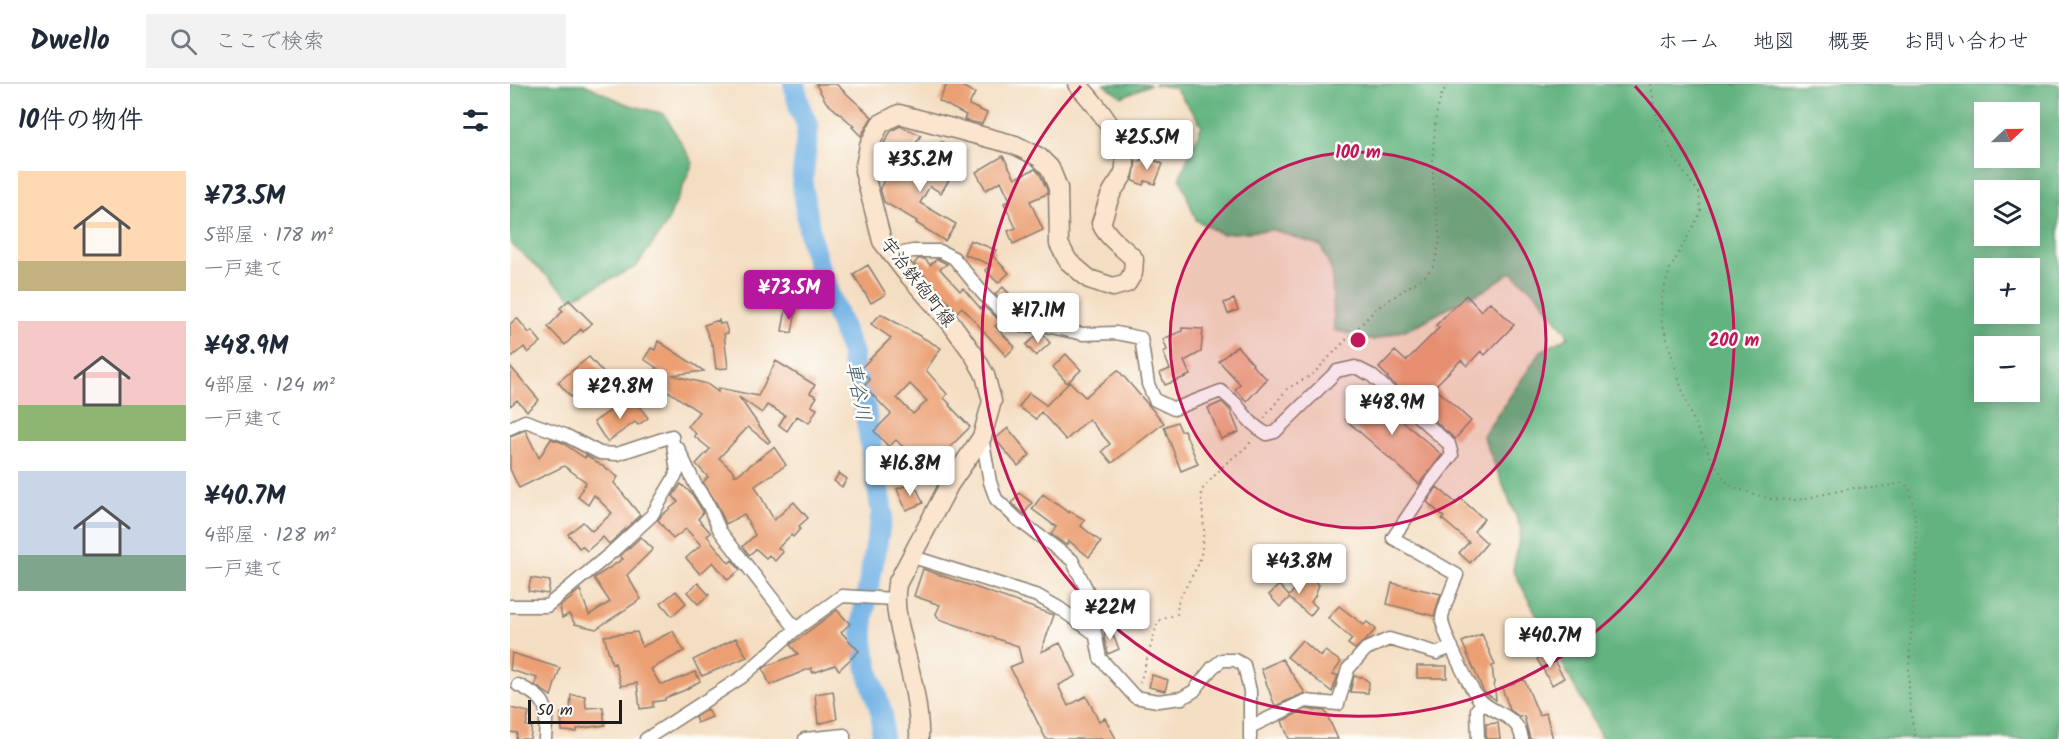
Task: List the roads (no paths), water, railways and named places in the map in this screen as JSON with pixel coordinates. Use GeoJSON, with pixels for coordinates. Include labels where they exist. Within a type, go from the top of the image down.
{"type":"FeatureCollection","features":[{"type":"Feature","properties":{"kind":"main road","name":"宇治鉄砲町線"},"geometry":{"type":"LineString","coordinates":[[919,739],[915,700],[905,648],[889,599],[949,485],[982,438],[992,401],[985,375],[974,355],[951,323],[882,241],[864,171],[869,146],[880,124],[900,114],[1015,145],[1039,157],[1050,168],[1058,188],[1059,243],[1068,261],[1089,279],[1113,287],[1127,283],[1133,273],[1134,259],[1106,234],[1101,223],[1112,193],[1124,172],[1125,160],[1116,135],[1077,84]]}},
{"type":"Feature","properties":{"kind":"street"},"geometry":{"type":"LineString","coordinates":[[893,255],[913,250],[940,251],[954,258],[984,295],[1003,313],[1022,326],[1042,325],[1083,334],[1116,333],[1142,338],[1148,384],[1155,400],[1174,409],[1221,391],[1235,403],[1251,424],[1266,434],[1275,432],[1337,371],[1355,367],[1371,375],[1449,444],[1452,455],[1393,538],[1456,575],[1442,620],[1452,647],[1479,700],[1514,722],[1520,730],[1522,739]]}},
{"type":"Feature","properties":{"kind":"street"},"geometry":{"type":"LineString","coordinates":[[510,428],[525,422],[565,435],[600,453],[617,454],[672,436]]}},
{"type":"Feature","properties":{"kind":"street"},"geometry":{"type":"LineString","coordinates":[[510,606],[547,606],[611,553],[652,515],[677,473],[672,436]]}},
{"type":"Feature","properties":{"kind":"street"},"geometry":{"type":"LineString","coordinates":[[672,436],[720,531],[796,629]]}},
{"type":"Feature","properties":{"kind":"street"},"geometry":{"type":"LineString","coordinates":[[982,438],[990,482],[996,499],[1017,519],[1072,560],[1087,591],[1100,658],[1135,697],[1158,701],[1182,698],[1194,691],[1212,668],[1222,660],[1235,660],[1244,665],[1250,692],[1250,733],[1305,702],[1338,704],[1348,669],[1366,649],[1389,639],[1437,652],[1452,647]]}},
{"type":"Feature","properties":{"kind":"street"},"geometry":{"type":"LineString","coordinates":[[910,556],[1038,596],[1094,633]]}},
{"type":"Feature","properties":{"kind":"street"},"geometry":{"type":"LineString","coordinates":[[646,739],[742,677],[796,629],[842,596],[889,599]]}},
{"type":"Feature","properties":{"kind":"street"},"geometry":{"type":"LineString","coordinates":[[518,685],[536,694],[544,702],[545,739]]}},
{"type":"Feature","properties":{"kind":"street"},"geometry":{"type":"LineString","coordinates":[[1477,709],[1478,739]]}},
{"type":"Feature","properties":{"kind":"street"},"geometry":{"type":"LineString","coordinates":[[805,739],[844,735],[844,739]]}},
{"type":"Feature","properties":{"kind":"waterway","name":"車谷川"},"geometry":{"type":"LineString","coordinates":[[794,84],[800,109],[808,126],[802,184],[811,240],[820,272],[853,356],[852,361],[863,397],[882,513],[863,617],[863,644],[869,674],[882,714],[882,739]]}}]}
